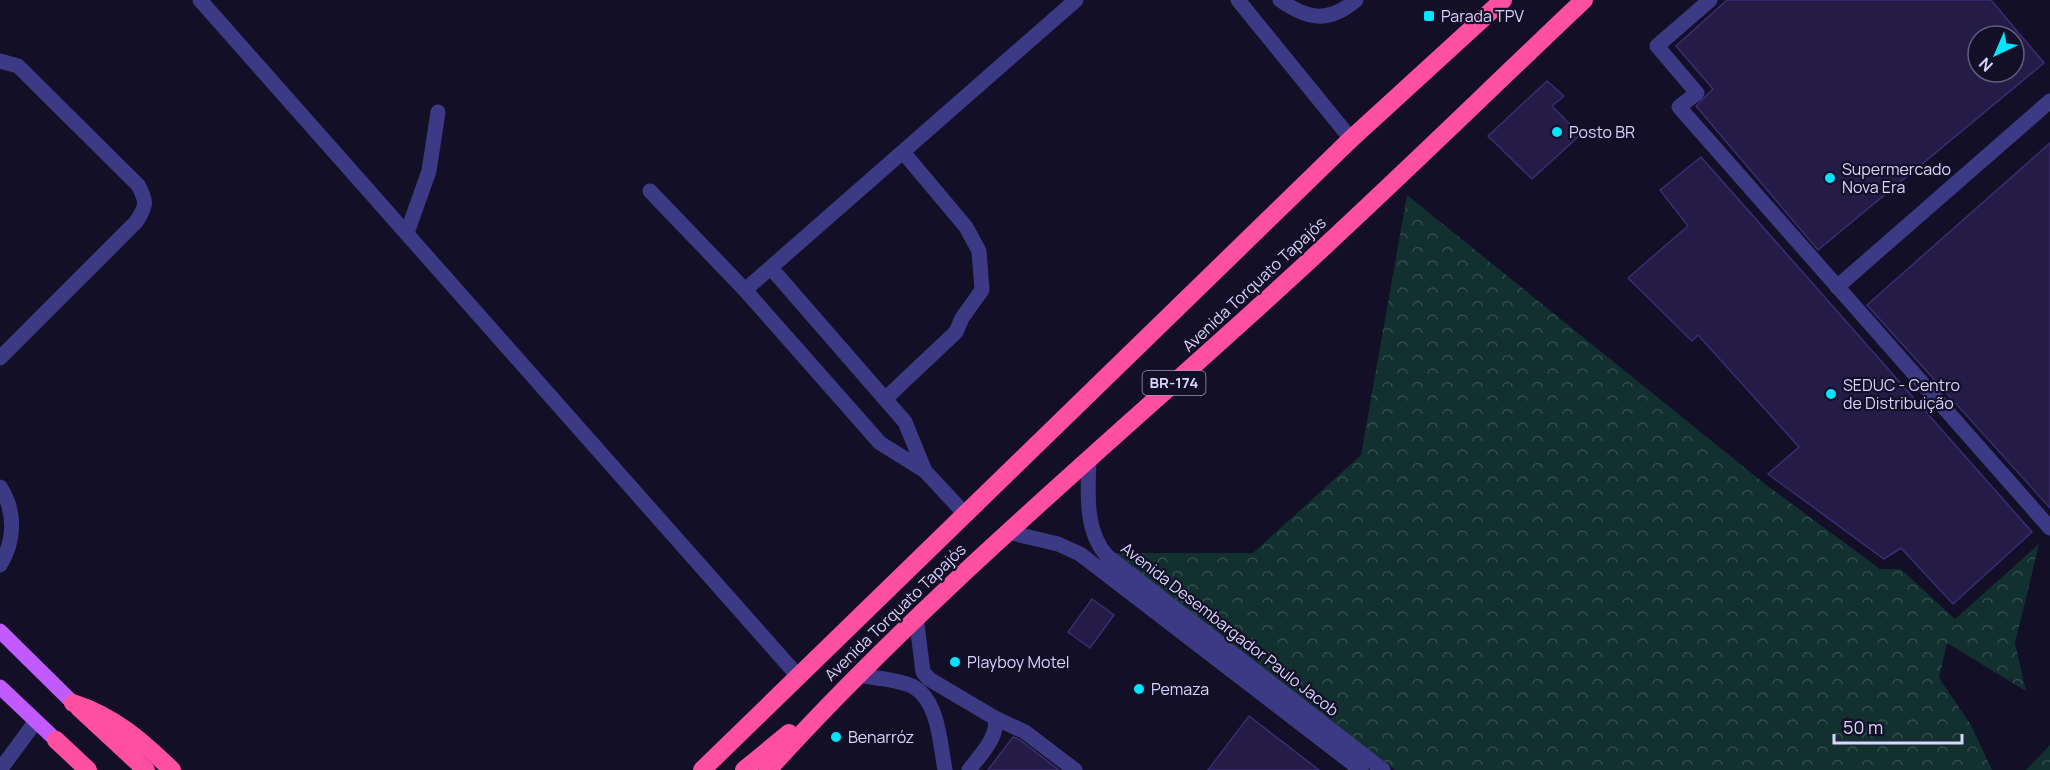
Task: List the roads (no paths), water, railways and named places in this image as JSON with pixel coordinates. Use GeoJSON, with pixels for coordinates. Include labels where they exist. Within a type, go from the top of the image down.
{"type":"FeatureCollection","features":[{"type":"Feature","properties":{"kind":"highway","name":"Avenida Torquato Tapajós"},"geometry":{"type":"LineString","coordinates":[[702,770],[797,675],[966,515],[1351,139],[1503,0]]}},
{"type":"Feature","properties":{"kind":"highway","name":"Avenida Torquato Tapajós"},"geometry":{"type":"LineString","coordinates":[[768,770],[838,693],[916,617],[1269,298],[1584,0]]}},
{"type":"Feature","properties":{"kind":"highway"},"geometry":{"type":"LineString","coordinates":[[744,770],[838,693]]}},
{"type":"Feature","properties":{"kind":"highway"},"geometry":{"type":"LineString","coordinates":[[74,703],[146,770]]}},
{"type":"Feature","properties":{"kind":"highway"},"geometry":{"type":"LineString","coordinates":[[74,703],[96,710],[122,726],[172,770]]}},
{"type":"Feature","properties":{"kind":"highway"},"geometry":{"type":"LineString","coordinates":[[56,740],[77,770]]}},
{"type":"Feature","properties":{"kind":"highway"},"geometry":{"type":"LineString","coordinates":[[56,740],[88,770]]}},
{"type":"Feature","properties":{"kind":"main road"},"geometry":{"type":"LineString","coordinates":[[0,630],[74,703]]}},
{"type":"Feature","properties":{"kind":"main road"},"geometry":{"type":"LineString","coordinates":[[0,687],[56,740]]}},
{"type":"Feature","properties":{"kind":"street"},"geometry":{"type":"LineString","coordinates":[[200,0],[797,675]]}},
{"type":"Feature","properties":{"kind":"street"},"geometry":{"type":"LineString","coordinates":[[745,290],[1076,0]]}},
{"type":"Feature","properties":{"kind":"street"},"geometry":{"type":"LineString","coordinates":[[1238,0],[1351,139]]}},
{"type":"Feature","properties":{"kind":"street"},"geometry":{"type":"LineString","coordinates":[[1280,0],[1298,13],[1322,17],[1342,12],[1356,0]]}},
{"type":"Feature","properties":{"kind":"street"},"geometry":{"type":"LineString","coordinates":[[1710,0],[1657,46],[1697,93],[1679,107],[2050,528]]}},
{"type":"Feature","properties":{"kind":"street"},"geometry":{"type":"LineString","coordinates":[[0,62],[18,66],[138,185],[146,199],[145,209],[136,222],[0,358]]}},
{"type":"Feature","properties":{"kind":"street"},"geometry":{"type":"LineString","coordinates":[[1837,287],[2050,101]]}},
{"type":"Feature","properties":{"kind":"street"},"geometry":{"type":"LineString","coordinates":[[406,233],[429,171],[438,112]]}},
{"type":"Feature","properties":{"kind":"street"},"geometry":{"type":"LineString","coordinates":[[885,399],[956,332],[962,318],[982,290],[979,251],[966,228],[903,152]]}},
{"type":"Feature","properties":{"kind":"street"},"geometry":{"type":"LineString","coordinates":[[651,191],[745,290],[880,443],[925,471],[966,515]]}},
{"type":"Feature","properties":{"kind":"street"},"geometry":{"type":"LineString","coordinates":[[771,268],[905,422],[925,471]]}},
{"type":"Feature","properties":{"kind":"street","name":"Avenida Desembargador Paulo Jacob"},"geometry":{"type":"LineString","coordinates":[[1089,459],[1088,492],[1092,526],[1100,547],[1107,556],[1383,770]]}},
{"type":"Feature","properties":{"kind":"street"},"geometry":{"type":"LineString","coordinates":[[0,488],[12,514],[11,535],[0,565]]}},
{"type":"Feature","properties":{"kind":"street","name":"Avenida Desembargador Paulo Jacob"},"geometry":{"type":"LineString","coordinates":[[1008,532],[1058,544],[1080,554],[1361,770]]}},
{"type":"Feature","properties":{"kind":"street"},"geometry":{"type":"LineString","coordinates":[[916,617],[923,672],[928,679],[995,718],[1025,732],[1075,770]]}},
{"type":"Feature","properties":{"kind":"street"},"geometry":{"type":"LineString","coordinates":[[857,675],[912,686],[922,694],[934,715],[945,770]]}},
{"type":"Feature","properties":{"kind":"street"},"geometry":{"type":"LineString","coordinates":[[969,770],[992,740],[997,726],[995,718]]}},
{"type":"Feature","properties":{"kind":"street"},"geometry":{"type":"LineString","coordinates":[[0,770],[36,722]]}},
{"type":"Feature","properties":{"kind":"place","name":"Parada TPV"},"geometry":{"type":"Point","coordinates":[1429,16]}},
{"type":"Feature","properties":{"kind":"place","name":"Posto BR"},"geometry":{"type":"Point","coordinates":[1557,132]}},
{"type":"Feature","properties":{"kind":"place","name":"Supermercado Nova Era"},"geometry":{"type":"Point","coordinates":[1830,178]}},
{"type":"Feature","properties":{"kind":"place","name":"SEDUC - Centro de Distribuição"},"geometry":{"type":"Point","coordinates":[1831,394]}},
{"type":"Feature","properties":{"kind":"place","name":"Playboy Motel"},"geometry":{"type":"Point","coordinates":[955,662]}},
{"type":"Feature","properties":{"kind":"place","name":"Pemaza"},"geometry":{"type":"Point","coordinates":[1139,689]}},
{"type":"Feature","properties":{"kind":"place","name":"Benarróz"},"geometry":{"type":"Point","coordinates":[836,737]}}]}
